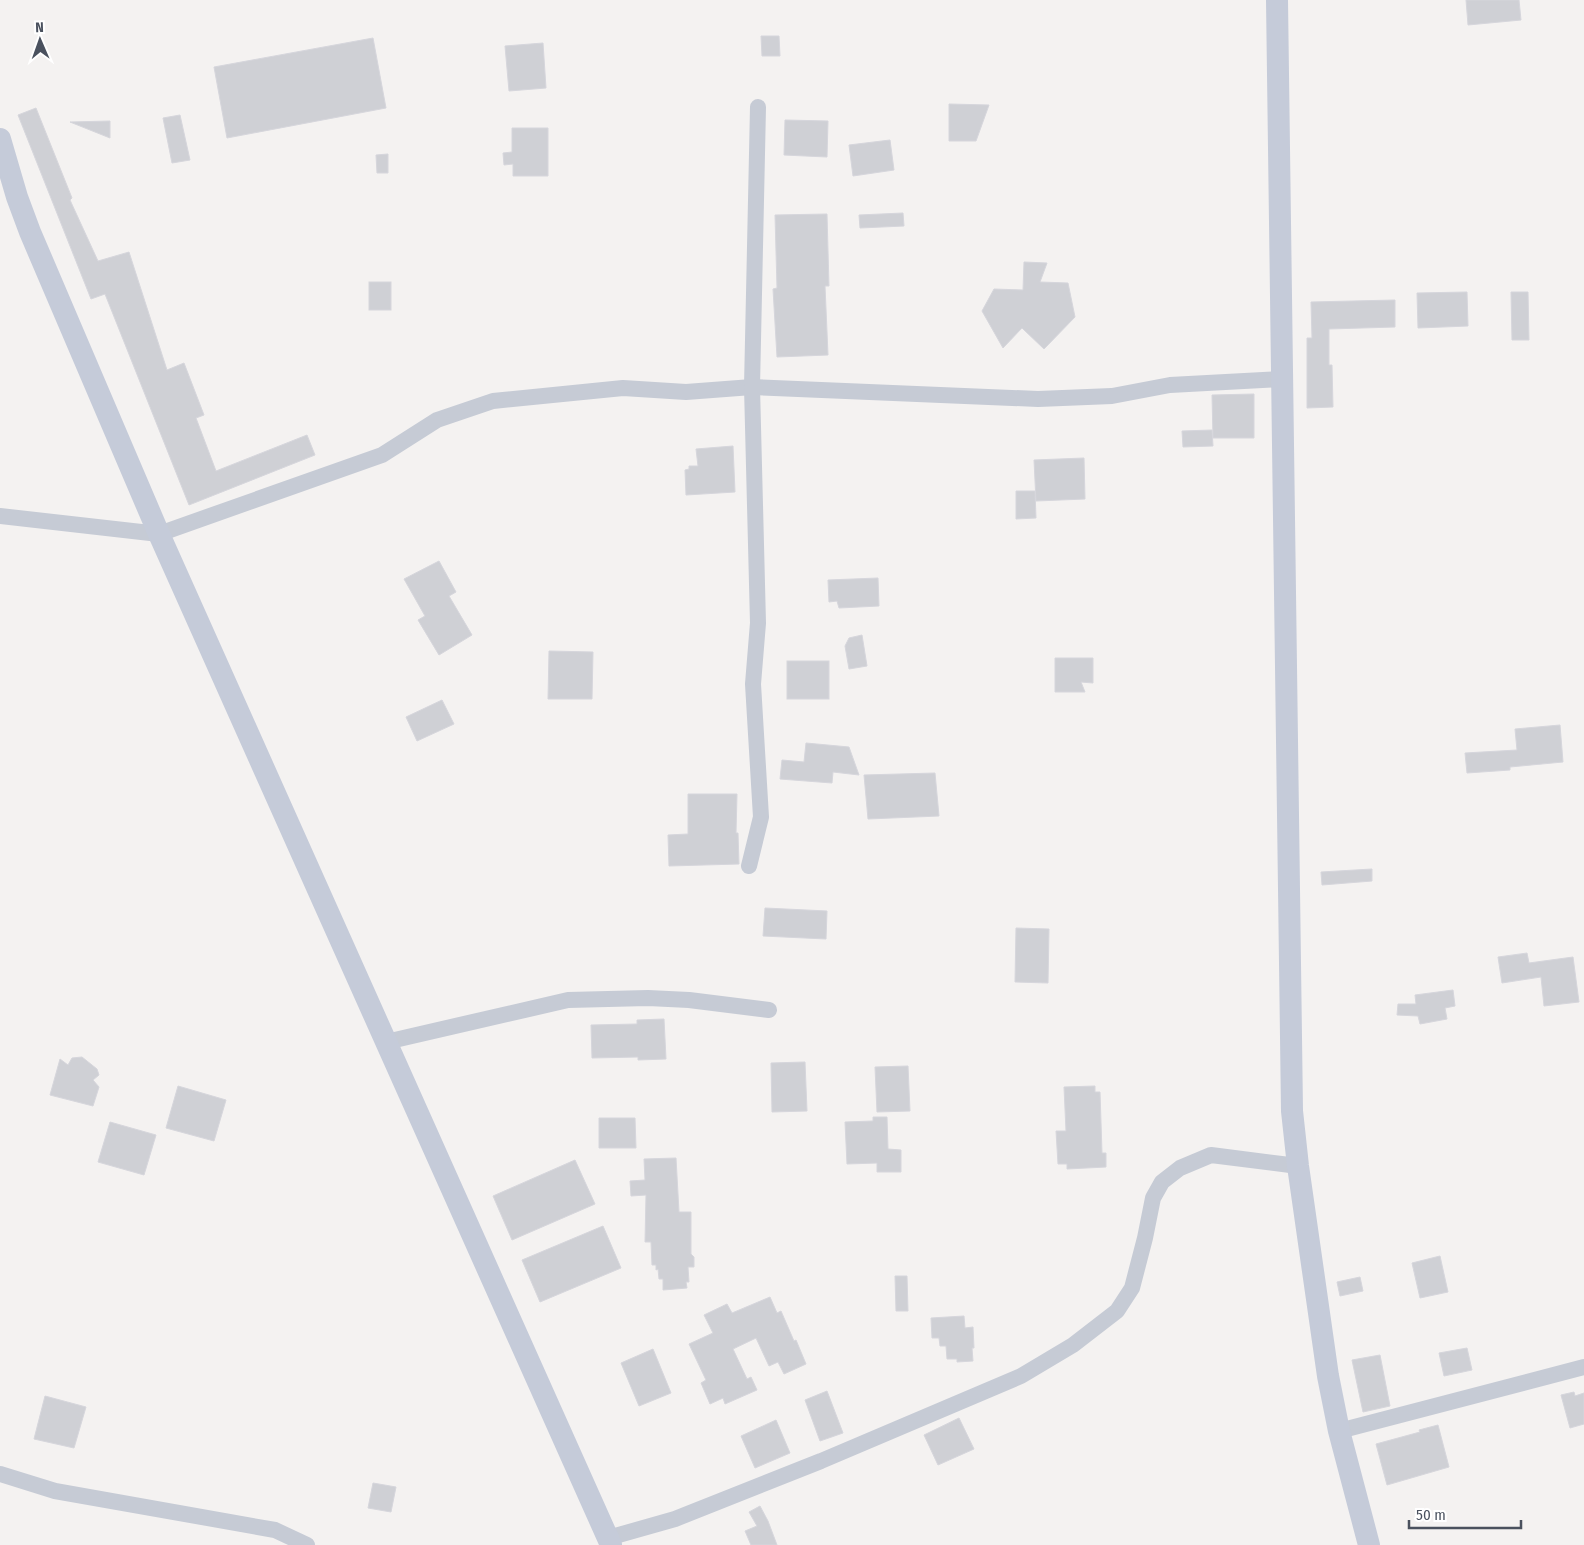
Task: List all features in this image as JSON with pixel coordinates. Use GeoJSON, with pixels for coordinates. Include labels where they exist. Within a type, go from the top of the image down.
{"type":"FeatureCollection","features":[{"type":"Feature","properties":{"kind":"street"},"geometry":{"type":"LineString","coordinates":[[1277,0],[1292,1111],[1328,1376],[1339,1431],[1369,1545]]}},
{"type":"Feature","properties":{"kind":"street"},"geometry":{"type":"LineString","coordinates":[[749,866],[761,817],[753,684],[758,623],[752,387],[758,107]]}},
{"type":"Feature","properties":{"kind":"street"},"geometry":{"type":"LineString","coordinates":[[0,139],[17,197],[30,232],[160,534],[609,1541],[675,1519],[821,1461],[1021,1376],[1073,1345],[1117,1312],[1132,1288],[1153,1198],[1162,1182],[1180,1168],[1211,1155],[1298,1166]]}},
{"type":"Feature","properties":{"kind":"street"},"geometry":{"type":"LineString","coordinates":[[0,516],[160,534],[382,455],[437,420],[493,400],[623,388],[686,392],[752,387],[1038,399],[1112,396],[1170,385],[1283,379]]}},
{"type":"Feature","properties":{"kind":"street"},"geometry":{"type":"LineString","coordinates":[[386,1042],[568,1000],[648,998],[689,1000],[769,1010]]}},
{"type":"Feature","properties":{"kind":"street"},"geometry":{"type":"LineString","coordinates":[[1339,1431],[1584,1367]]}},
{"type":"Feature","properties":{"kind":"street"},"geometry":{"type":"LineString","coordinates":[[0,1474],[55,1491],[275,1530],[308,1545]]}},
{"type":"Feature","properties":{"kind":"building"},"geometry":{"type":"Polygon","coordinates":[[[1466,0],[1519,0],[1521,20],[1468,25],[1466,0]]]}},
{"type":"Feature","properties":{"kind":"building"},"geometry":{"type":"Polygon","coordinates":[[[761,36],[779,36],[780,56],[762,56],[761,36]]]}},
{"type":"Feature","properties":{"kind":"building"},"geometry":{"type":"Polygon","coordinates":[[[373,38],[386,108],[227,138],[214,67],[373,38]]]}},
{"type":"Feature","properties":{"kind":"building"},"geometry":{"type":"Polygon","coordinates":[[[543,43],[546,88],[509,91],[505,46],[543,43]]]}},
{"type":"Feature","properties":{"kind":"building"},"geometry":{"type":"Polygon","coordinates":[[[949,104],[989,105],[976,141],[949,141],[949,104]]]}},
{"type":"Feature","properties":{"kind":"building"},"geometry":{"type":"Polygon","coordinates":[[[36,108],[72,198],[70,200],[98,261],[129,252],[167,370],[184,363],[204,415],[196,418],[216,471],[307,435],[315,455],[189,505],[105,294],[91,299],[18,115],[36,108]]]}},
{"type":"Feature","properties":{"kind":"building"},"geometry":{"type":"Polygon","coordinates":[[[180,115],[190,160],[172,163],[163,118],[180,115]]]}},
{"type":"Feature","properties":{"kind":"building"},"geometry":{"type":"Polygon","coordinates":[[[785,120],[828,121],[827,157],[784,155],[785,120]]]}},
{"type":"Feature","properties":{"kind":"building"},"geometry":{"type":"Polygon","coordinates":[[[110,121],[110,138],[70,122],[110,121]]]}},
{"type":"Feature","properties":{"kind":"building"},"geometry":{"type":"Polygon","coordinates":[[[512,128],[548,128],[548,176],[513,176],[513,164],[504,165],[503,153],[512,152],[512,128]]]}},
{"type":"Feature","properties":{"kind":"building"},"geometry":{"type":"Polygon","coordinates":[[[890,140],[894,170],[853,176],[849,145],[890,140]]]}},
{"type":"Feature","properties":{"kind":"building"},"geometry":{"type":"Polygon","coordinates":[[[388,154],[388,173],[377,173],[376,155],[388,154]]]}},
{"type":"Feature","properties":{"kind":"building"},"geometry":{"type":"Polygon","coordinates":[[[903,213],[904,226],[860,228],[859,215],[903,213]]]}},
{"type":"Feature","properties":{"kind":"building"},"geometry":{"type":"Polygon","coordinates":[[[827,214],[829,286],[825,286],[828,355],[777,357],[773,289],[777,288],[775,215],[827,214]]]}},
{"type":"Feature","properties":{"kind":"building"},"geometry":{"type":"Polygon","coordinates":[[[1024,262],[1047,263],[1040,282],[1068,283],[1075,317],[1044,349],[1022,328],[1003,348],[982,311],[994,289],[1023,290],[1024,262]]]}},
{"type":"Feature","properties":{"kind":"building"},"geometry":{"type":"Polygon","coordinates":[[[369,282],[391,282],[391,310],[369,310],[369,282]]]}},
{"type":"Feature","properties":{"kind":"building"},"geometry":{"type":"Polygon","coordinates":[[[1467,292],[1468,326],[1418,328],[1417,293],[1467,292]]]}},
{"type":"Feature","properties":{"kind":"building"},"geometry":{"type":"Polygon","coordinates":[[[1511,292],[1528,292],[1529,340],[1512,340],[1511,292]]]}},
{"type":"Feature","properties":{"kind":"building"},"geometry":{"type":"Polygon","coordinates":[[[1395,300],[1395,327],[1329,329],[1329,365],[1332,365],[1333,407],[1307,408],[1307,338],[1312,338],[1311,302],[1395,300]]]}},
{"type":"Feature","properties":{"kind":"building"},"geometry":{"type":"Polygon","coordinates":[[[1254,394],[1254,438],[1213,438],[1212,395],[1254,394]]]}},
{"type":"Feature","properties":{"kind":"building"},"geometry":{"type":"Polygon","coordinates":[[[1212,430],[1213,446],[1183,447],[1182,431],[1212,430]]]}},
{"type":"Feature","properties":{"kind":"building"},"geometry":{"type":"Polygon","coordinates":[[[733,446],[735,492],[686,495],[685,470],[689,469],[689,466],[698,466],[696,449],[733,446]]]}},
{"type":"Feature","properties":{"kind":"building"},"geometry":{"type":"Polygon","coordinates":[[[1084,458],[1085,499],[1036,501],[1034,460],[1084,458]]]}},
{"type":"Feature","properties":{"kind":"building"},"geometry":{"type":"Polygon","coordinates":[[[1016,491],[1035,491],[1036,518],[1016,519],[1016,491]]]}},
{"type":"Feature","properties":{"kind":"building"},"geometry":{"type":"Polygon","coordinates":[[[439,561],[456,592],[449,596],[472,635],[439,655],[418,620],[425,616],[404,579],[439,561]]]}},
{"type":"Feature","properties":{"kind":"building"},"geometry":{"type":"Polygon","coordinates":[[[878,578],[879,606],[839,608],[837,601],[829,602],[828,580],[878,578]]]}},
{"type":"Feature","properties":{"kind":"building"},"geometry":{"type":"Polygon","coordinates":[[[862,635],[867,666],[849,669],[845,646],[849,638],[862,635]]]}},
{"type":"Feature","properties":{"kind":"building"},"geometry":{"type":"Polygon","coordinates":[[[549,651],[593,652],[592,699],[548,699],[549,651]]]}},
{"type":"Feature","properties":{"kind":"building"},"geometry":{"type":"Polygon","coordinates":[[[1055,658],[1093,658],[1093,683],[1081,682],[1085,692],[1055,692],[1055,658]]]}},
{"type":"Feature","properties":{"kind":"building"},"geometry":{"type":"Polygon","coordinates":[[[787,661],[829,661],[829,699],[787,699],[787,661]]]}},
{"type":"Feature","properties":{"kind":"building"},"geometry":{"type":"Polygon","coordinates":[[[442,700],[454,724],[417,741],[406,717],[442,700]]]}},
{"type":"Feature","properties":{"kind":"building"},"geometry":{"type":"Polygon","coordinates":[[[1560,725],[1563,762],[1510,767],[1510,770],[1467,773],[1465,753],[1517,750],[1515,729],[1560,725]]]}},
{"type":"Feature","properties":{"kind":"building"},"geometry":{"type":"Polygon","coordinates":[[[806,743],[849,747],[859,775],[833,772],[832,783],[780,779],[782,760],[804,762],[806,743]]]}},
{"type":"Feature","properties":{"kind":"building"},"geometry":{"type":"Polygon","coordinates":[[[935,773],[939,816],[868,819],[864,775],[935,773]]]}},
{"type":"Feature","properties":{"kind":"building"},"geometry":{"type":"Polygon","coordinates":[[[688,794],[737,794],[736,833],[738,833],[739,864],[669,866],[668,835],[688,834],[688,794]]]}},
{"type":"Feature","properties":{"kind":"building"},"geometry":{"type":"Polygon","coordinates":[[[1372,869],[1372,881],[1322,885],[1321,872],[1372,869]]]}},
{"type":"Feature","properties":{"kind":"building"},"geometry":{"type":"Polygon","coordinates":[[[765,908],[827,911],[826,939],[763,936],[765,908]]]}},
{"type":"Feature","properties":{"kind":"building"},"geometry":{"type":"Polygon","coordinates":[[[1016,928],[1049,929],[1048,983],[1015,982],[1016,928]]]}},
{"type":"Feature","properties":{"kind":"building"},"geometry":{"type":"Polygon","coordinates":[[[1527,953],[1529,963],[1573,957],[1579,1002],[1544,1006],[1541,977],[1502,983],[1498,957],[1527,953]]]}},
{"type":"Feature","properties":{"kind":"building"},"geometry":{"type":"Polygon","coordinates":[[[1453,990],[1455,1006],[1445,1008],[1447,1019],[1420,1024],[1418,1016],[1397,1015],[1398,1004],[1416,1004],[1415,995],[1453,990]]]}},
{"type":"Feature","properties":{"kind":"building"},"geometry":{"type":"Polygon","coordinates":[[[664,1019],[666,1059],[638,1060],[638,1057],[592,1058],[591,1025],[637,1024],[637,1020],[664,1019]]]}},
{"type":"Feature","properties":{"kind":"building"},"geometry":{"type":"Polygon","coordinates":[[[82,1057],[97,1069],[99,1075],[93,1080],[99,1087],[93,1106],[50,1095],[60,1059],[68,1065],[72,1058],[82,1057]]]}},
{"type":"Feature","properties":{"kind":"building"},"geometry":{"type":"Polygon","coordinates":[[[805,1062],[807,1111],[772,1112],[771,1063],[805,1062]]]}},
{"type":"Feature","properties":{"kind":"building"},"geometry":{"type":"Polygon","coordinates":[[[908,1066],[910,1111],[877,1112],[875,1067],[908,1066]]]}},
{"type":"Feature","properties":{"kind":"building"},"geometry":{"type":"Polygon","coordinates":[[[178,1086],[226,1100],[214,1141],[166,1128],[178,1086]]]}},
{"type":"Feature","properties":{"kind":"building"},"geometry":{"type":"Polygon","coordinates":[[[1095,1086],[1095,1092],[1100,1092],[1102,1153],[1106,1153],[1106,1167],[1067,1169],[1067,1164],[1058,1164],[1056,1131],[1066,1131],[1064,1087],[1095,1086]]]}},
{"type":"Feature","properties":{"kind":"building"},"geometry":{"type":"Polygon","coordinates":[[[873,1117],[887,1117],[888,1149],[901,1150],[901,1172],[877,1172],[877,1163],[847,1164],[845,1122],[873,1121],[873,1117]]]}},
{"type":"Feature","properties":{"kind":"building"},"geometry":{"type":"Polygon","coordinates":[[[599,1118],[635,1118],[636,1148],[599,1148],[599,1118]]]}},
{"type":"Feature","properties":{"kind":"building"},"geometry":{"type":"Polygon","coordinates":[[[110,1122],[156,1135],[144,1175],[98,1162],[110,1122]]]}},
{"type":"Feature","properties":{"kind":"building"},"geometry":{"type":"Polygon","coordinates":[[[676,1158],[679,1212],[691,1212],[691,1254],[694,1257],[694,1267],[688,1267],[689,1282],[686,1282],[687,1288],[663,1290],[663,1279],[659,1279],[656,1265],[652,1265],[651,1242],[645,1242],[646,1195],[631,1196],[630,1181],[645,1180],[644,1159],[676,1158]]]}},
{"type":"Feature","properties":{"kind":"building"},"geometry":{"type":"Polygon","coordinates":[[[575,1160],[595,1204],[512,1240],[493,1196],[575,1160]]]}},
{"type":"Feature","properties":{"kind":"building"},"geometry":{"type":"Polygon","coordinates":[[[603,1226],[621,1268],[540,1302],[522,1260],[603,1226]]]}},
{"type":"Feature","properties":{"kind":"building"},"geometry":{"type":"Polygon","coordinates":[[[1440,1256],[1448,1292],[1420,1298],[1412,1263],[1440,1256]]]}},
{"type":"Feature","properties":{"kind":"building"},"geometry":{"type":"Polygon","coordinates":[[[895,1276],[907,1276],[908,1311],[896,1311],[895,1276]]]}},
{"type":"Feature","properties":{"kind":"building"},"geometry":{"type":"Polygon","coordinates":[[[1360,1277],[1363,1291],[1340,1296],[1337,1282],[1360,1277]]]}},
{"type":"Feature","properties":{"kind":"building"},"geometry":{"type":"Polygon","coordinates":[[[770,1297],[777,1313],[781,1311],[806,1364],[784,1374],[778,1362],[769,1366],[756,1338],[733,1349],[747,1379],[751,1377],[757,1390],[725,1404],[723,1398],[710,1404],[701,1383],[706,1380],[689,1344],[713,1333],[704,1315],[727,1304],[732,1313],[770,1297]]]}},
{"type":"Feature","properties":{"kind":"building"},"geometry":{"type":"Polygon","coordinates":[[[964,1316],[965,1328],[973,1327],[973,1361],[957,1362],[957,1359],[947,1359],[946,1346],[940,1346],[939,1338],[932,1338],[931,1318],[964,1316]]]}},
{"type":"Feature","properties":{"kind":"building"},"geometry":{"type":"Polygon","coordinates":[[[1467,1348],[1472,1370],[1444,1376],[1439,1353],[1467,1348]]]}},
{"type":"Feature","properties":{"kind":"building"},"geometry":{"type":"Polygon","coordinates":[[[653,1349],[671,1393],[639,1406],[621,1363],[653,1349]]]}},
{"type":"Feature","properties":{"kind":"building"},"geometry":{"type":"Polygon","coordinates":[[[1380,1355],[1390,1406],[1363,1412],[1352,1360],[1380,1355]]]}},
{"type":"Feature","properties":{"kind":"building"},"geometry":{"type":"Polygon","coordinates":[[[827,1391],[843,1433],[820,1441],[805,1400],[827,1391]]]}},
{"type":"Feature","properties":{"kind":"building"},"geometry":{"type":"Polygon","coordinates":[[[1574,1392],[1575,1396],[1584,1393],[1584,1424],[1570,1428],[1561,1395],[1574,1392]]]}},
{"type":"Feature","properties":{"kind":"building"},"geometry":{"type":"Polygon","coordinates":[[[45,1396],[86,1407],[74,1448],[34,1439],[45,1396]]]}},
{"type":"Feature","properties":{"kind":"building"},"geometry":{"type":"Polygon","coordinates":[[[959,1418],[974,1449],[938,1465],[924,1435],[959,1418]]]}},
{"type":"Feature","properties":{"kind":"building"},"geometry":{"type":"Polygon","coordinates":[[[776,1420],[790,1453],[755,1468],[741,1436],[776,1420]]]}},
{"type":"Feature","properties":{"kind":"building"},"geometry":{"type":"Polygon","coordinates":[[[1438,1425],[1449,1467],[1387,1485],[1376,1444],[1438,1425]]]}},
{"type":"Feature","properties":{"kind":"building"},"geometry":{"type":"Polygon","coordinates":[[[373,1483],[396,1487],[391,1512],[368,1508],[373,1483]]]}},
{"type":"Feature","properties":{"kind":"building"},"geometry":{"type":"Polygon","coordinates":[[[760,1506],[777,1545],[751,1545],[745,1531],[757,1526],[749,1512],[760,1506]]]}}]}
